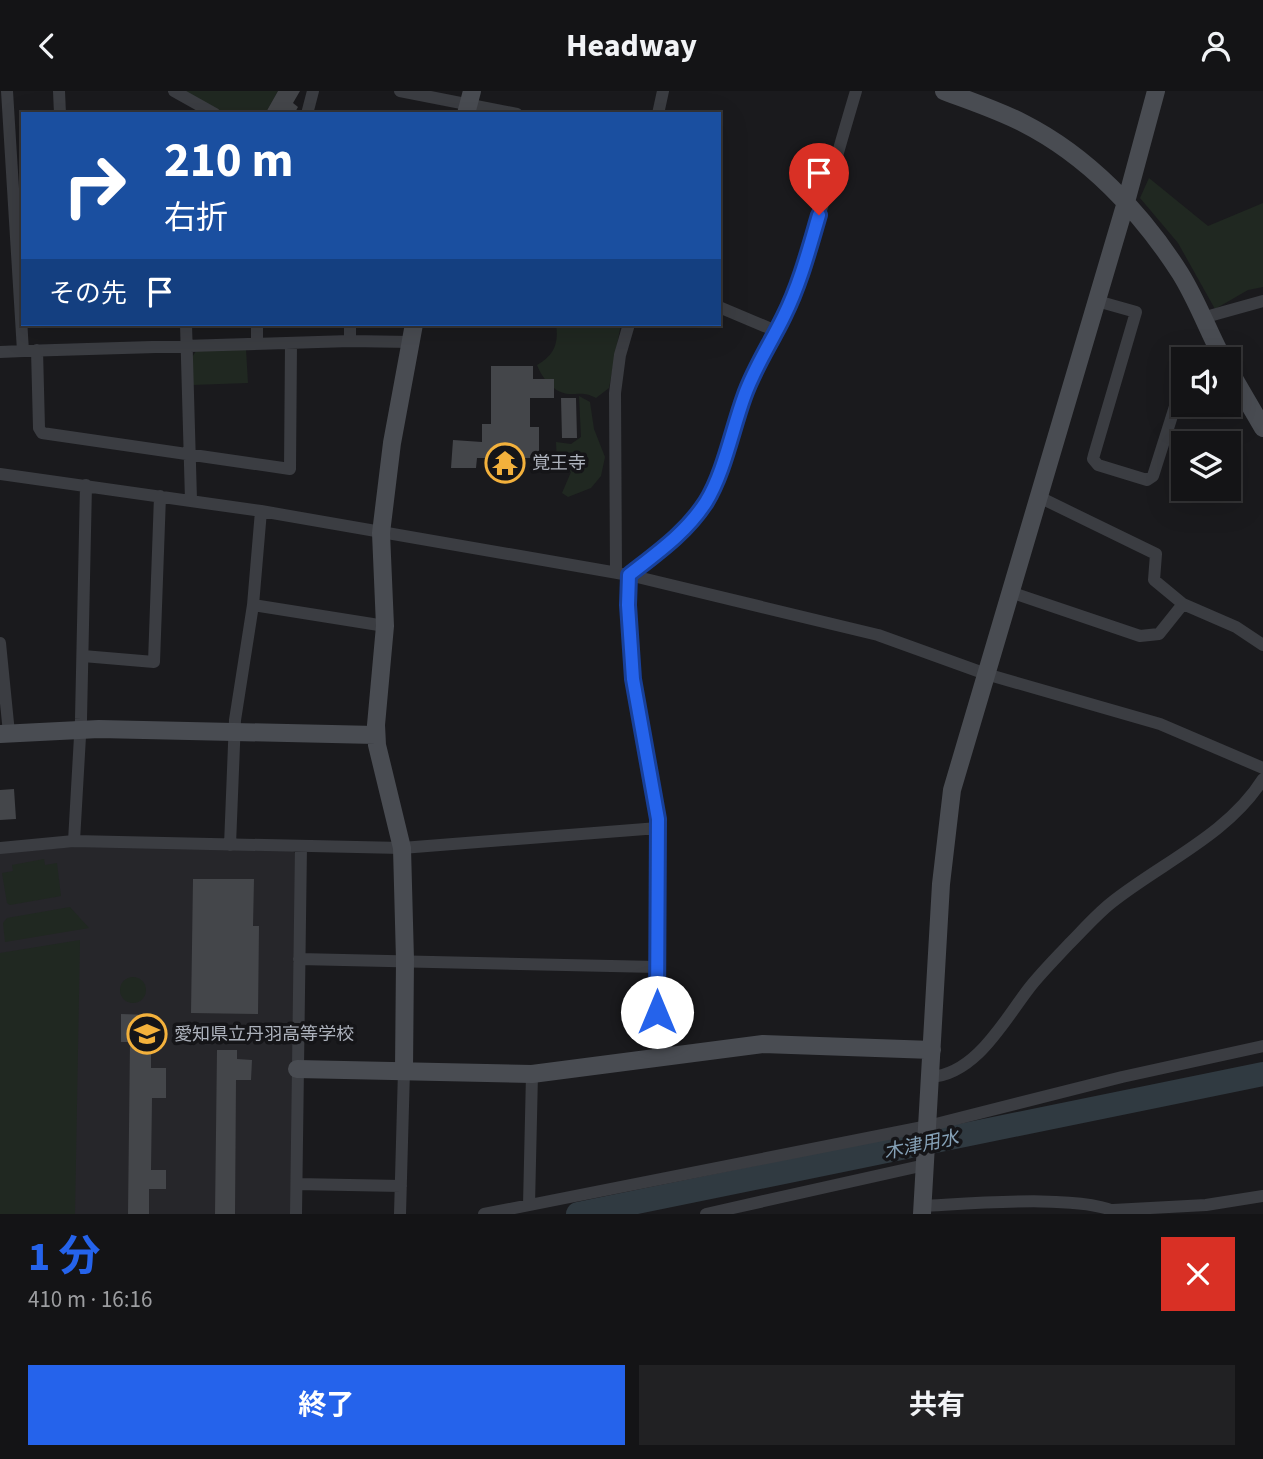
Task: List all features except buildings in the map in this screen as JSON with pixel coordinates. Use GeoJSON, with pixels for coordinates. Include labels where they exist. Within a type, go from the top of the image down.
{"type":"FeatureCollection","features":[{"type":"Feature","properties":{"kind":"street"},"geometry":{"type":"LineString","coordinates":[[7,91],[16,143],[21,281]]}},
{"type":"Feature","properties":{"kind":"street"},"geometry":{"type":"LineString","coordinates":[[59,91],[60,112]]}},
{"type":"Feature","properties":{"kind":"street"},"geometry":{"type":"LineString","coordinates":[[174,91],[211,112]]}},
{"type":"Feature","properties":{"kind":"street"},"geometry":{"type":"LineString","coordinates":[[308,112],[313,91]]}},
{"type":"Feature","properties":{"kind":"street"},"geometry":{"type":"LineString","coordinates":[[400,91],[508,112]]}},
{"type":"Feature","properties":{"kind":"street"},"geometry":{"type":"LineString","coordinates":[[658,112],[663,91]]}},
{"type":"Feature","properties":{"kind":"street"},"geometry":{"type":"LineString","coordinates":[[623,574],[679,536],[707,501],[725,456],[744,395],[785,314],[804,265],[856,91]]}},
{"type":"Feature","properties":{"kind":"street"},"geometry":{"type":"LineString","coordinates":[[944,91],[1002,113],[1045,135],[1094,172],[1126,202],[1163,247],[1182,276],[1217,347]]}},
{"type":"Feature","properties":{"kind":"street"},"geometry":{"type":"LineString","coordinates":[[1156,91],[1126,202],[956,775],[948,814],[942,874],[923,1210],[1057,1203],[1094,1205],[1116,1212],[1206,1205],[1263,1196]]}},
{"type":"Feature","properties":{"kind":"street"},"geometry":{"type":"LineString","coordinates":[[1097,301],[1136,312],[1093,459],[1098,465],[1150,479],[1157,470],[1172,417]]}},
{"type":"Feature","properties":{"kind":"street"},"geometry":{"type":"LineString","coordinates":[[1202,318],[1263,301]]}},
{"type":"Feature","properties":{"kind":"street"},"geometry":{"type":"LineString","coordinates":[[721,308],[776,331]]}},
{"type":"Feature","properties":{"kind":"street"},"geometry":{"type":"LineString","coordinates":[[22,326],[23,351]]}},
{"type":"Feature","properties":{"kind":"street"},"geometry":{"type":"LineString","coordinates":[[186,326],[191,500]]}},
{"type":"Feature","properties":{"kind":"street"},"geometry":{"type":"LineString","coordinates":[[257,326],[257,344]]}},
{"type":"Feature","properties":{"kind":"street"},"geometry":{"type":"LineString","coordinates":[[349,326],[350,341]]}},
{"type":"Feature","properties":{"kind":"street"},"geometry":{"type":"LineString","coordinates":[[628,326],[615,393],[623,574],[633,679],[658,828],[658,1058]]}},
{"type":"Feature","properties":{"kind":"street"},"geometry":{"type":"LineString","coordinates":[[0,352],[291,344],[350,341],[413,333],[392,443],[381,533],[385,626],[376,735],[402,848],[405,960],[400,1214]]}},
{"type":"Feature","properties":{"kind":"street"},"geometry":{"type":"LineString","coordinates":[[37,350],[38,428],[42,433],[290,468],[291,344]]}},
{"type":"Feature","properties":{"kind":"street"},"geometry":{"type":"LineString","coordinates":[[1241,390],[1263,428]]}},
{"type":"Feature","properties":{"kind":"street"},"geometry":{"type":"LineString","coordinates":[[0,474],[261,511],[623,574],[878,635],[986,674],[1160,724],[1263,768]]}},
{"type":"Feature","properties":{"kind":"street"},"geometry":{"type":"LineString","coordinates":[[74,841],[83,656],[86,485]]}},
{"type":"Feature","properties":{"kind":"street"},"geometry":{"type":"LineString","coordinates":[[83,656],[154,662],[160,496]]}},
{"type":"Feature","properties":{"kind":"street"},"geometry":{"type":"LineString","coordinates":[[1039,497],[1156,554],[1154,580],[1183,604],[1236,627],[1263,645]]}},
{"type":"Feature","properties":{"kind":"street"},"geometry":{"type":"LineString","coordinates":[[230,845],[234,732],[253,605],[261,511]]}},
{"type":"Feature","properties":{"kind":"street"},"geometry":{"type":"LineString","coordinates":[[1010,592],[1140,636],[1159,634],[1183,604]]}},
{"type":"Feature","properties":{"kind":"street"},"geometry":{"type":"LineString","coordinates":[[253,605],[385,626]]}},
{"type":"Feature","properties":{"kind":"street"},"geometry":{"type":"LineString","coordinates":[[0,643],[7,734],[80,730],[376,735]]}},
{"type":"Feature","properties":{"kind":"street"},"geometry":{"type":"LineString","coordinates":[[930,1077],[954,1072],[984,1047],[1032,984],[1109,904],[1214,831],[1252,796],[1263,779]]}},
{"type":"Feature","properties":{"kind":"street"},"geometry":{"type":"LineString","coordinates":[[0,848],[74,841],[402,848],[658,828]]}},
{"type":"Feature","properties":{"kind":"street"},"geometry":{"type":"LineString","coordinates":[[296,1214],[301,846]]}},
{"type":"Feature","properties":{"kind":"street"},"geometry":{"type":"LineString","coordinates":[[299,958],[657,967]]}},
{"type":"Feature","properties":{"kind":"street"},"geometry":{"type":"LineString","coordinates":[[297,1069],[532,1074],[763,1044],[932,1050]]}},
{"type":"Feature","properties":{"kind":"street"},"geometry":{"type":"LineString","coordinates":[[484,1214],[928,1126],[1122,1077],[1263,1046]]}},
{"type":"Feature","properties":{"kind":"street"},"geometry":{"type":"LineString","coordinates":[[529,1205],[532,1074]]}},
{"type":"Feature","properties":{"kind":"street"},"geometry":{"type":"LineString","coordinates":[[706,1214],[925,1162]]}},
{"type":"Feature","properties":{"kind":"street"},"geometry":{"type":"LineString","coordinates":[[297,1184],[401,1186]]}},
{"type":"Feature","properties":{"kind":"shaded area"},"geometry":{"type":"Polygon","coordinates":[[[181,91],[278,91],[266,112],[220,112],[181,91]]]}},
{"type":"Feature","properties":{"kind":"shaded area"},"geometry":{"type":"Polygon","coordinates":[[[1149,178],[1208,226],[1263,203],[1263,287],[1248,290],[1215,309],[1178,243],[1140,198],[1149,178]]]}},
{"type":"Feature","properties":{"kind":"shaded area"},"geometry":{"type":"Polygon","coordinates":[[[556,326],[621,326],[609,388],[596,398],[586,394],[564,393],[549,384],[537,365],[548,357],[557,337],[556,326]]]}},
{"type":"Feature","properties":{"kind":"shaded area"},"geometry":{"type":"Polygon","coordinates":[[[246,349],[248,383],[192,385],[192,357],[196,351],[246,349]]]}},
{"type":"Feature","properties":{"kind":"shaded area"},"geometry":{"type":"Polygon","coordinates":[[[579,396],[590,402],[594,429],[605,457],[601,476],[591,488],[568,497],[562,493],[571,472],[557,462],[556,442],[571,444],[581,437],[579,396]]]}},
{"type":"Feature","properties":{"kind":"shaded area","name":"愛知県立丹羽高等学校"},"geometry":{"type":"Polygon","coordinates":[[[86,846],[293,851],[296,854],[293,1214],[0,1214],[0,853],[86,846]]]}},
{"type":"Feature","properties":{"kind":"shaded area"},"geometry":{"type":"Polygon","coordinates":[[[44,859],[45,865],[57,863],[61,896],[10,905],[7,903],[2,873],[13,871],[12,865],[44,859]]]}},
{"type":"Feature","properties":{"kind":"shaded area"},"geometry":{"type":"Polygon","coordinates":[[[70,907],[89,928],[5,942],[3,923],[7,918],[70,907]]]}},
{"type":"Feature","properties":{"kind":"shaded area"},"geometry":{"type":"Polygon","coordinates":[[[80,940],[75,1214],[0,1214],[0,953],[80,940]]]}},
{"type":"Feature","properties":{"kind":"shaded area"},"geometry":{"type":"Polygon","coordinates":[[[133,977],[142,981],[146,990],[142,999],[133,1003],[124,999],[120,990],[124,981],[133,977]]]}},
{"type":"Feature","properties":{"kind":"waterway","name":"木津用水"},"geometry":{"type":"LineString","coordinates":[[578,1214],[1263,1074]]}},
{"type":"Feature","properties":{"kind":"place","name":"覚王寺"},"geometry":{"type":"Point","coordinates":[505,463]}},
{"type":"Feature","properties":{"kind":"place","name":"愛知県立丹羽高等学校"},"geometry":{"type":"Point","coordinates":[147,1034]}},
{"type":"Feature","properties":{"kind":"route"},"geometry":{"type":"LineString","coordinates":[[657,1012],[658,819],[633,679],[628,605],[629,575],[679,536],[707,501],[725,456],[744,395],[785,314],[819,215]]}}]}
